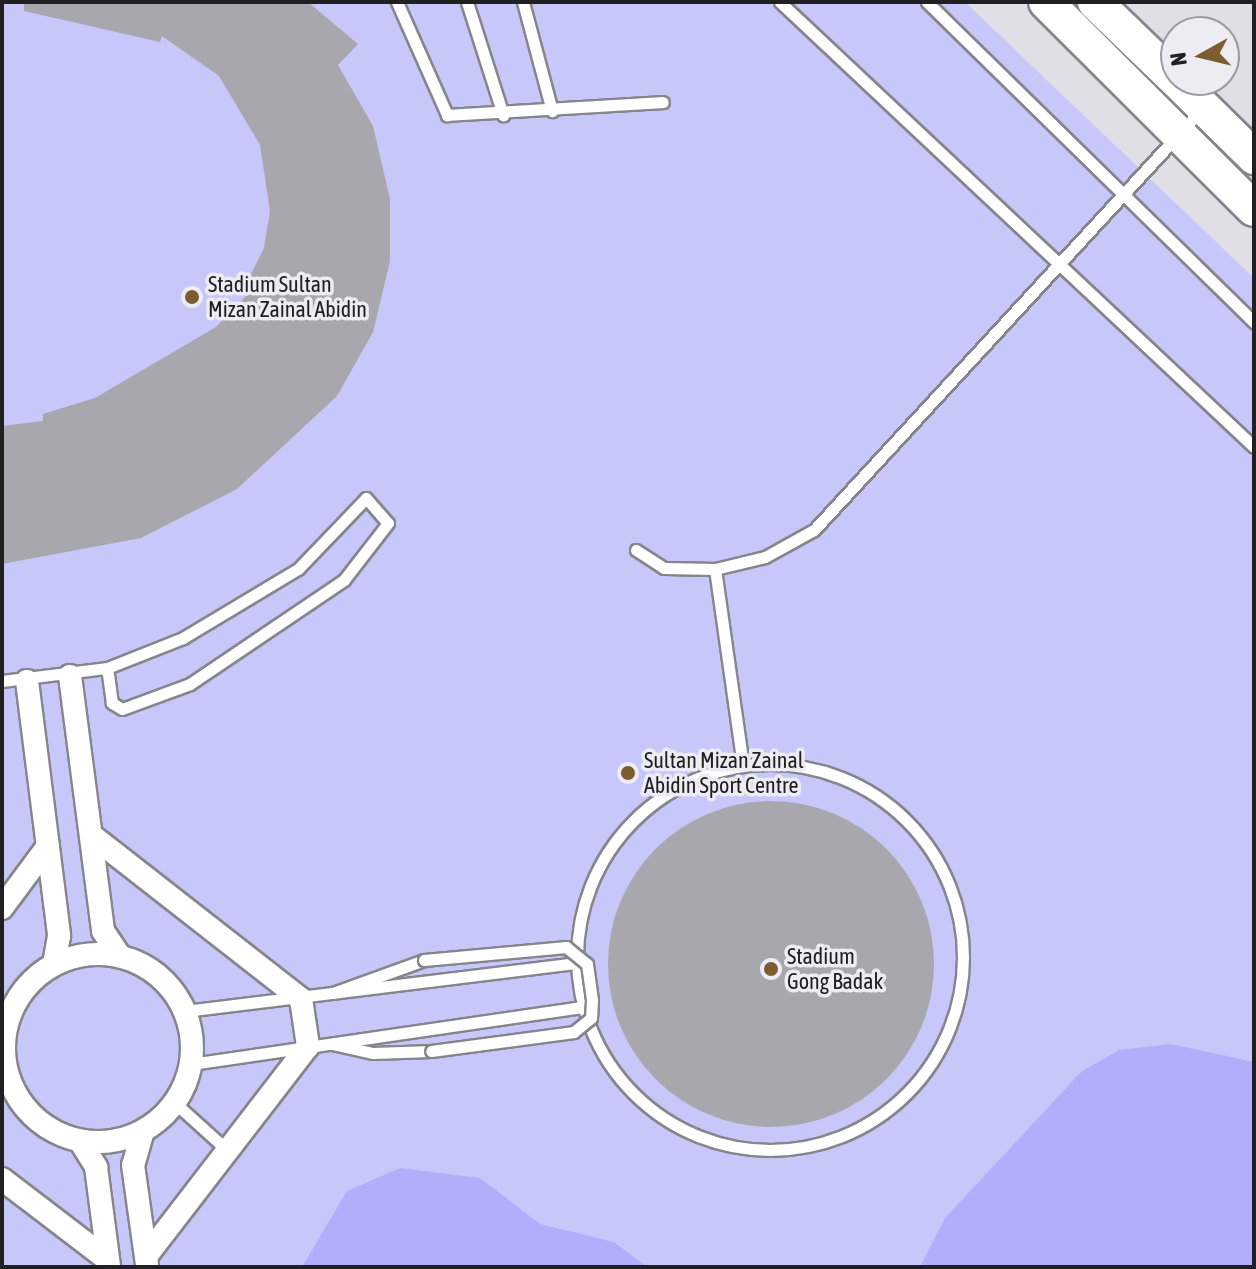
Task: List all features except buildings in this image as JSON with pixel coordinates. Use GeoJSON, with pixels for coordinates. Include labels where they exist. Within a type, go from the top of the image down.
{"type":"FeatureCollection","features":[{"type":"Feature","properties":{"kind":"main road"},"geometry":{"type":"LineString","coordinates":[[1046,2],[1254,209]]}},
{"type":"Feature","properties":{"kind":"main road"},"geometry":{"type":"LineString","coordinates":[[1095,2],[1160,65]]}},
{"type":"Feature","properties":{"kind":"main road"},"geometry":{"type":"LineString","coordinates":[[1193,96],[1254,157]]}},
{"type":"Feature","properties":{"kind":"street"},"geometry":{"type":"LineString","coordinates":[[27,681],[59,936],[54,964],[15,1006],[4,1062],[30,1114],[80,1141],[113,1142],[143,1131],[175,1103],[191,1064],[185,1011],[159,976],[120,956],[103,931],[70,676]]}},
{"type":"Feature","properties":{"kind":"street"},"geometry":{"type":"LineString","coordinates":[[91,835],[301,999],[318,1044],[227,1150],[147,1261]]}},
{"type":"Feature","properties":{"kind":"street"},"geometry":{"type":"LineString","coordinates":[[2,908],[48,846]]}},
{"type":"Feature","properties":{"kind":"street"},"geometry":{"type":"LineString","coordinates":[[54,964],[120,956]]}},
{"type":"Feature","properties":{"kind":"street"},"geometry":{"type":"LineString","coordinates":[[143,1131],[133,1165],[147,1261]]}},
{"type":"Feature","properties":{"kind":"street"},"geometry":{"type":"LineString","coordinates":[[80,1141],[96,1167],[109,1264]]}},
{"type":"Feature","properties":{"kind":"street"},"geometry":{"type":"LineString","coordinates":[[2,1179],[109,1264]]}},
{"type":"Feature","properties":{"kind":"lane"},"geometry":{"type":"LineString","coordinates":[[397,2],[447,115],[503,115],[663,102]]}},
{"type":"Feature","properties":{"kind":"lane"},"geometry":{"type":"LineString","coordinates":[[467,2],[503,115]]}},
{"type":"Feature","properties":{"kind":"lane"},"geometry":{"type":"LineString","coordinates":[[523,2],[552,111]]}},
{"type":"Feature","properties":{"kind":"lane"},"geometry":{"type":"LineString","coordinates":[[780,2],[1254,447]]}},
{"type":"Feature","properties":{"kind":"lane"},"geometry":{"type":"LineString","coordinates":[[927,2],[1254,322]]}},
{"type":"Feature","properties":{"kind":"lane"},"geometry":{"type":"LineString","coordinates":[[636,550],[664,568],[715,569],[765,557],[814,530],[1204,107]]}},
{"type":"Feature","properties":{"kind":"lane"},"geometry":{"type":"LineString","coordinates":[[2,681],[70,676],[107,668],[248,605],[298,569],[366,498],[388,523],[344,580],[190,684],[122,709],[112,703],[107,668]]}},
{"type":"Feature","properties":{"kind":"lane"},"geometry":{"type":"LineString","coordinates":[[715,569],[743,765]]}},
{"type":"Feature","properties":{"kind":"lane"},"geometry":{"type":"LineString","coordinates":[[743,765],[803,766],[860,785],[893,808],[933,853],[953,897],[963,955],[954,1018],[935,1058],[909,1092],[857,1131],[816,1146],[751,1150],[689,1133],[643,1103],[608,1062],[584,1007],[577,963],[582,911],[599,867],[626,828],[676,787],[743,765]]}},
{"type":"Feature","properties":{"kind":"lane"},"geometry":{"type":"LineString","coordinates":[[318,1044],[373,1053],[431,1051],[574,1032],[591,1018],[592,1000],[587,964],[566,947],[424,960],[325,997]]}},
{"type":"Feature","properties":{"kind":"lane"},"geometry":{"type":"LineString","coordinates":[[185,1011],[325,997],[577,963]]}},
{"type":"Feature","properties":{"kind":"lane"},"geometry":{"type":"LineString","coordinates":[[191,1064],[584,1007]]}},
{"type":"Feature","properties":{"kind":"lane"},"geometry":{"type":"LineString","coordinates":[[175,1103],[227,1150]]}},
{"type":"Feature","properties":{"kind":"shaded area","name":"Sultan Mizan Zainal Abidin Sport Centre"},"geometry":{"type":"Polygon","coordinates":[[[2,2],[965,2],[1254,278],[1254,1267],[2,1267],[2,2]]]}},
{"type":"Feature","properties":{"kind":"shaded area"},"geometry":{"type":"Polygon","coordinates":[[[1171,1044],[1254,1062],[1254,1267],[920,1267],[945,1218],[1081,1072],[1119,1050],[1171,1044]]]}},
{"type":"Feature","properties":{"kind":"shaded area"},"geometry":{"type":"Polygon","coordinates":[[[400,1168],[480,1178],[540,1224],[614,1242],[647,1267],[302,1267],[347,1191],[400,1168]]]}},
{"type":"Feature","properties":{"kind":"place","name":"Stadium Sultan Mizan Zainal Abidin"},"geometry":{"type":"Point","coordinates":[192,297]}},
{"type":"Feature","properties":{"kind":"place","name":"Sultan Mizan Zainal Abidin Sport Centre"},"geometry":{"type":"Point","coordinates":[628,773]}},
{"type":"Feature","properties":{"kind":"place","name":"Stadium Gong Badak"},"geometry":{"type":"Point","coordinates":[771,969]}}]}
